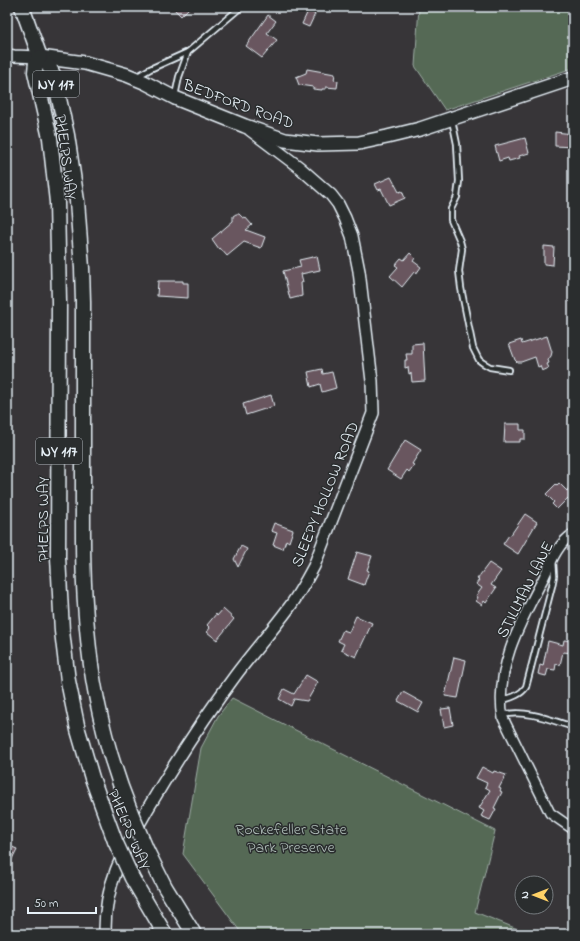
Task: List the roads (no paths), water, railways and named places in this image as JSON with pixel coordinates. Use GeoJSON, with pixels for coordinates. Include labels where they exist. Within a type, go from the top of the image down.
{"type":"FeatureCollection","features":[{"type":"Feature","properties":{"kind":"main road","name":"NY 117"},"geometry":{"type":"LineString","coordinates":[[22,7],[40,57]]}},
{"type":"Feature","properties":{"kind":"main road","name":"BEDFORD ROAD"},"geometry":{"type":"LineString","coordinates":[[40,57],[86,63],[134,78],[175,98],[245,126],[285,140],[318,144],[359,143],[407,132],[573,78]]}},
{"type":"Feature","properties":{"kind":"main road","name":"PHELPS WAY"},"geometry":{"type":"LineString","coordinates":[[165,934],[132,878],[115,841],[92,778],[78,730],[68,681],[62,631],[58,557],[58,235],[51,146],[35,72],[36,62],[40,57],[51,70],[61,105],[73,169],[80,235],[83,302],[84,581],[89,652],[102,724],[115,771],[131,813],[165,887],[194,934]]}},
{"type":"Feature","properties":{"kind":"street"},"geometry":{"type":"LineString","coordinates":[[7,55],[40,57]]}},
{"type":"Feature","properties":{"kind":"street","name":"SLEEPY HOLLOW ROAD"},"geometry":{"type":"LineString","coordinates":[[105,934],[106,907],[113,877],[118,864],[156,795],[200,726],[235,676],[288,610],[304,585],[314,566],[373,413],[372,381],[359,271],[352,236],[345,218],[338,204],[331,195],[299,167],[245,126]]}},
{"type":"Feature","properties":{"kind":"street","name":"STILLMAN LANE"},"geometry":{"type":"LineString","coordinates":[[573,534],[566,540],[553,558],[519,626],[508,654],[500,701],[503,715],[550,813],[573,829]]}},
{"type":"Feature","properties":{"kind":"lane"},"geometry":{"type":"LineString","coordinates":[[134,78],[188,52],[241,7]]}},
{"type":"Feature","properties":{"kind":"lane"},"geometry":{"type":"LineString","coordinates":[[175,98],[179,77],[188,52]]}},
{"type":"Feature","properties":{"kind":"lane"},"geometry":{"type":"LineString","coordinates":[[452,118],[457,144],[459,181],[457,196],[451,209],[451,220],[462,249],[459,271],[473,348],[479,360],[483,363],[490,367],[509,370]]}},
{"type":"Feature","properties":{"kind":"lane"},"geometry":{"type":"LineString","coordinates":[[500,701],[518,695],[526,687],[552,586],[554,576],[553,558]]}},
{"type":"Feature","properties":{"kind":"lane"},"geometry":{"type":"LineString","coordinates":[[503,715],[524,713],[573,727]]}},
{"type":"Feature","properties":{"kind":"park label","name":"Rockefeller State Park Preserve"},"geometry":{"type":"Point","coordinates":[291,837]}}]}
